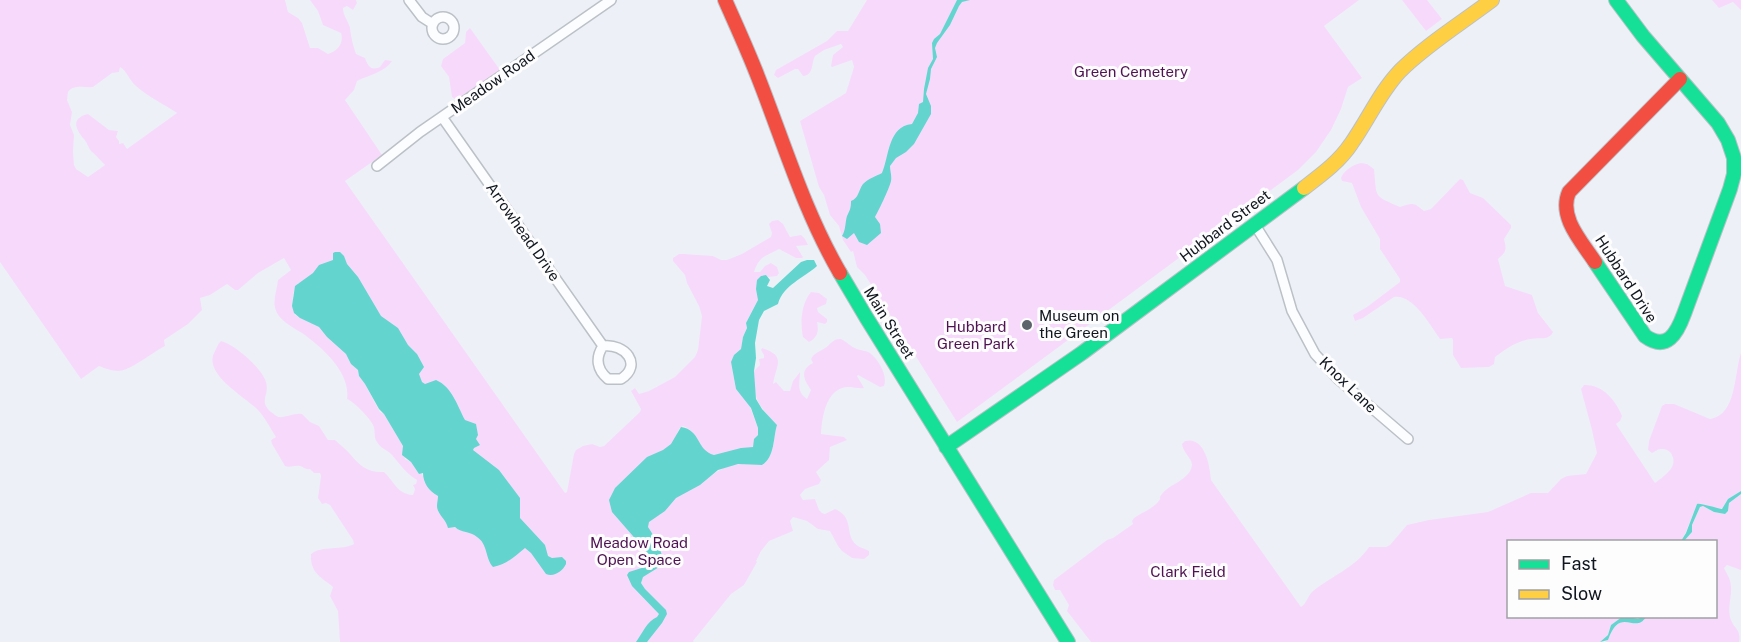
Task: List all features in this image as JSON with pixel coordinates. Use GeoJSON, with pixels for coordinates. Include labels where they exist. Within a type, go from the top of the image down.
{"type":"FeatureCollection","features":[{"type":"Feature","properties":{"kind":"street"},"geometry":{"type":"LineString","coordinates":[[409,0],[422,17],[433,24]]}},
{"type":"Feature","properties":{"kind":"street","name":"Meadow Road"},"geometry":{"type":"LineString","coordinates":[[377,166],[406,142],[611,0]]}},
{"type":"Feature","properties":{"kind":"street","name":"Main Street"},"geometry":{"type":"LineString","coordinates":[[725,0],[758,76],[801,193],[830,255],[1068,642]]}},
{"type":"Feature","properties":{"kind":"street","name":"Hubbard Street"},"geometry":{"type":"LineString","coordinates":[[946,447],[1072,359],[1326,172],[1357,137],[1386,88],[1404,67],[1492,0]]}},
{"type":"Feature","properties":{"kind":"street","name":"Hubbard Drive"},"geometry":{"type":"LineString","coordinates":[[1616,0],[1717,123],[1734,156],[1735,169],[1727,199],[1683,317],[1673,337],[1656,343],[1647,339],[1642,333],[1578,236],[1569,220],[1565,202],[1572,187],[1680,79]]}},
{"type":"Feature","properties":{"kind":"street","name":"Arrowhead Drive"},"geometry":{"type":"LineString","coordinates":[[442,117],[603,346]]}},
{"type":"Feature","properties":{"kind":"street","name":"Knox Lane"},"geometry":{"type":"LineString","coordinates":[[1255,225],[1277,260],[1292,311],[1315,354],[1338,379],[1408,439]]}},
{"type":"Feature","properties":{"kind":"green space","name":"Meadow Road Open Space"},"geometry":{"type":"Polygon","coordinates":[[[0,0],[285,0],[288,12],[302,23],[310,48],[318,48],[328,54],[339,46],[342,40],[341,33],[323,25],[318,11],[310,0],[356,0],[357,3],[353,10],[347,6],[343,8],[356,54],[365,58],[372,68],[380,67],[385,60],[392,61],[381,71],[357,81],[354,90],[345,100],[382,155],[345,181],[565,493],[576,450],[592,444],[604,446],[640,412],[641,409],[631,391],[635,388],[639,394],[649,391],[675,377],[695,357],[702,316],[685,275],[673,258],[684,254],[713,256],[727,260],[771,237],[769,224],[778,220],[790,237],[801,235],[808,245],[796,246],[802,258],[796,258],[779,249],[767,255],[761,259],[754,272],[760,272],[771,263],[777,267],[779,273],[777,276],[768,277],[766,275],[758,300],[746,323],[747,328],[741,349],[731,362],[736,389],[749,404],[758,428],[758,435],[753,446],[711,455],[702,447],[692,431],[683,426],[679,429],[675,439],[701,483],[729,466],[762,465],[771,452],[777,425],[761,406],[756,396],[754,371],[760,365],[759,359],[764,358],[762,348],[775,354],[777,358],[773,384],[776,382],[784,391],[790,391],[793,381],[800,372],[800,390],[807,399],[811,390],[804,372],[813,363],[811,359],[815,354],[838,339],[868,352],[882,368],[885,378],[884,386],[880,387],[858,375],[864,388],[841,388],[830,397],[824,412],[821,434],[844,437],[847,440],[830,447],[829,460],[816,472],[821,480],[819,484],[805,489],[800,495],[803,500],[815,499],[822,513],[825,514],[835,509],[841,512],[847,520],[854,543],[869,551],[869,555],[864,559],[852,558],[842,551],[830,531],[818,529],[807,521],[793,517],[790,521],[793,531],[769,541],[761,551],[744,585],[731,594],[694,642],[340,642],[338,611],[330,596],[333,587],[314,570],[311,554],[315,551],[349,546],[354,544],[353,540],[330,505],[322,504],[318,498],[320,473],[314,473],[300,466],[285,466],[272,444],[271,440],[276,437],[262,415],[220,377],[212,361],[221,341],[247,357],[259,370],[267,387],[265,404],[276,416],[302,414],[310,422],[319,426],[328,440],[335,440],[365,468],[384,472],[403,492],[413,495],[415,489],[413,485],[417,480],[378,444],[371,422],[357,406],[347,399],[344,380],[334,362],[318,346],[279,316],[274,302],[278,280],[291,270],[284,258],[258,273],[238,290],[227,284],[210,295],[200,298],[202,310],[188,324],[164,340],[165,346],[135,365],[118,371],[99,366],[81,379],[0,262],[0,0]],[[120,67],[119,72],[112,73],[93,87],[76,87],[68,92],[67,100],[72,112],[70,125],[74,135],[74,165],[88,177],[105,165],[91,151],[78,131],[76,124],[79,118],[88,114],[109,130],[118,131],[116,137],[119,144],[123,143],[127,149],[177,113],[141,90],[120,67]],[[299,283],[293,298],[295,315],[319,327],[347,355],[403,446],[405,459],[411,462],[419,474],[422,473],[427,486],[438,496],[439,512],[447,524],[468,533],[345,342],[299,283]]]}},
{"type":"Feature","properties":{"kind":"green space"},"geometry":{"type":"Polygon","coordinates":[[[867,0],[1359,0],[1324,26],[1362,78],[1348,87],[1331,130],[1316,152],[1298,170],[957,422],[865,275],[857,267],[853,251],[851,252],[843,240],[839,226],[830,215],[819,187],[800,121],[846,93],[854,67],[852,60],[831,66],[833,55],[843,47],[841,44],[815,56],[811,71],[807,75],[803,76],[798,69],[795,69],[778,78],[774,75],[776,70],[827,41],[837,31],[848,31],[867,0]]]}},
{"type":"Feature","properties":{"kind":"green space"},"geometry":{"type":"Polygon","coordinates":[[[1402,0],[1427,0],[1442,19],[1426,31],[1402,0]]]}},
{"type":"Feature","properties":{"kind":"green space"},"geometry":{"type":"Polygon","coordinates":[[[1712,0],[1741,0],[1741,10],[1733,2],[1719,8],[1712,0]]]}},
{"type":"Feature","properties":{"kind":"green space"},"geometry":{"type":"Polygon","coordinates":[[[470,28],[500,70],[456,100],[452,97],[449,77],[441,66],[443,59],[465,43],[466,32],[470,28]]]}},
{"type":"Feature","properties":{"kind":"green space"},"geometry":{"type":"Polygon","coordinates":[[[1361,163],[1374,169],[1378,195],[1400,207],[1413,204],[1424,211],[1431,209],[1460,179],[1463,180],[1470,193],[1483,198],[1511,225],[1504,239],[1505,251],[1498,259],[1505,286],[1532,295],[1538,313],[1553,332],[1551,335],[1547,338],[1534,338],[1516,343],[1495,357],[1494,364],[1489,367],[1461,368],[1453,355],[1452,338],[1440,339],[1426,319],[1408,300],[1394,297],[1355,321],[1353,315],[1400,282],[1380,249],[1380,239],[1361,207],[1352,183],[1342,181],[1341,178],[1349,168],[1361,163]]]}},
{"type":"Feature","properties":{"kind":"green space"},"geometry":{"type":"Polygon","coordinates":[[[811,292],[819,293],[827,299],[826,304],[817,308],[827,322],[825,324],[817,322],[817,334],[809,342],[803,337],[802,320],[803,308],[811,292]]]}},
{"type":"Feature","properties":{"kind":"green space","name":"Clark Field"},"geometry":{"type":"Polygon","coordinates":[[[1741,353],[1741,491],[1728,499],[1724,508],[1697,504],[1682,540],[1507,540],[1507,618],[1623,618],[1611,625],[1608,635],[1600,642],[1091,642],[1067,611],[1069,605],[1060,590],[1055,590],[1053,585],[1054,580],[1107,540],[1133,524],[1134,518],[1150,509],[1165,490],[1187,474],[1192,462],[1182,444],[1185,441],[1192,441],[1202,447],[1205,453],[1211,480],[1301,607],[1312,592],[1357,561],[1369,547],[1390,545],[1407,525],[1488,512],[1531,493],[1548,493],[1567,476],[1586,474],[1597,453],[1581,389],[1584,385],[1597,387],[1608,394],[1616,404],[1622,416],[1616,424],[1655,483],[1668,472],[1673,463],[1673,456],[1665,449],[1652,453],[1648,450],[1662,406],[1674,404],[1710,419],[1719,416],[1730,402],[1741,353]]]}},
{"type":"Feature","properties":{"kind":"green space"},"geometry":{"type":"Polygon","coordinates":[[[1741,494],[1741,570],[1727,565],[1724,568],[1731,586],[1730,615],[1738,632],[1739,642],[1605,642],[1612,629],[1622,621],[1636,623],[1645,618],[1717,618],[1717,540],[1685,540],[1692,532],[1692,525],[1700,507],[1725,514],[1729,503],[1741,494]]]}},
{"type":"Feature","properties":{"kind":"water"},"geometry":{"type":"Polygon","coordinates":[[[957,0],[970,0],[962,2],[959,6],[935,48],[937,57],[931,69],[926,94],[931,106],[931,114],[914,144],[896,158],[890,166],[890,184],[875,217],[880,224],[881,233],[867,245],[859,242],[854,233],[847,239],[842,236],[851,201],[857,196],[863,184],[882,173],[894,136],[904,126],[912,124],[918,113],[919,104],[923,102],[928,68],[933,59],[932,43],[940,34],[957,0]]]}},
{"type":"Feature","properties":{"kind":"water"},"geometry":{"type":"Polygon","coordinates":[[[335,252],[340,252],[344,256],[381,316],[398,328],[408,345],[417,354],[424,367],[419,374],[422,382],[425,384],[436,380],[442,383],[454,397],[465,420],[476,424],[478,435],[476,439],[480,445],[473,450],[499,470],[520,498],[520,518],[545,545],[548,556],[562,557],[566,561],[560,571],[552,575],[546,574],[525,548],[506,562],[493,567],[481,540],[455,527],[448,528],[437,509],[438,496],[427,486],[423,473],[419,474],[411,462],[402,455],[403,446],[359,376],[358,370],[351,364],[346,354],[319,327],[294,313],[292,306],[295,286],[313,273],[319,265],[333,260],[335,252]]]}},
{"type":"Feature","properties":{"kind":"water"},"geometry":{"type":"Polygon","coordinates":[[[814,260],[817,266],[789,287],[778,304],[764,311],[759,320],[755,343],[756,399],[777,425],[769,457],[762,465],[738,464],[718,470],[700,485],[676,498],[665,511],[649,522],[648,527],[658,544],[664,564],[643,577],[641,583],[666,610],[667,614],[647,642],[636,642],[659,614],[632,586],[627,575],[629,572],[648,566],[651,558],[612,512],[609,500],[615,488],[647,457],[671,444],[681,427],[692,432],[704,449],[714,455],[753,447],[758,428],[751,408],[736,389],[731,362],[734,355],[741,349],[747,328],[746,323],[758,300],[757,280],[766,275],[770,280],[767,286],[773,288],[801,262],[814,260]]]}},
{"type":"Feature","properties":{"kind":"water"},"geometry":{"type":"Polygon","coordinates":[[[1741,491],[1741,494],[1729,503],[1725,514],[1700,507],[1692,525],[1692,532],[1685,540],[1682,540],[1697,504],[1722,509],[1728,499],[1741,491]]]}},
{"type":"Feature","properties":{"kind":"water"},"geometry":{"type":"Polygon","coordinates":[[[1621,618],[1645,618],[1642,622],[1617,624],[1608,640],[1600,642],[1608,635],[1611,625],[1621,618]]]}},
{"type":"Feature","properties":{"kind":"traffic: fast"},"geometry":{"type":"LineString","coordinates":[[1595,262],[1645,336],[1659,342],[1670,338],[1678,328],[1684,314],[1734,174],[1734,158],[1728,140],[1718,123],[1643,36],[1616,0]]}},
{"type":"Feature","properties":{"kind":"traffic: fast"},"geometry":{"type":"LineString","coordinates":[[946,447],[1082,353],[1304,188]]}},
{"type":"Feature","properties":{"kind":"traffic: fast"},"geometry":{"type":"LineString","coordinates":[[840,273],[1068,642]]}},
{"type":"Feature","properties":{"kind":"traffic: slow"},"geometry":{"type":"LineString","coordinates":[[1304,188],[1346,151],[1386,88],[1400,71],[1433,43],[1492,0]]}},
{"type":"Feature","properties":{"kind":"traffic: jam"},"geometry":{"type":"LineString","coordinates":[[725,0],[754,67],[805,201],[840,273]]}},
{"type":"Feature","properties":{"kind":"traffic: jam"},"geometry":{"type":"LineString","coordinates":[[1595,262],[1578,238],[1569,220],[1566,201],[1569,192],[1680,79]]}},
{"type":"Feature","properties":{"kind":"place","name":"Museum on the Green"},"geometry":{"type":"Point","coordinates":[1027,325]}},
{"type":"Feature","properties":{"kind":"park label","name":"Green Cemetery"},"geometry":{"type":"Point","coordinates":[1131,72]}},
{"type":"Feature","properties":{"kind":"park label","name":"Hubbard Green Park"},"geometry":{"type":"Point","coordinates":[976,336]}}]}
